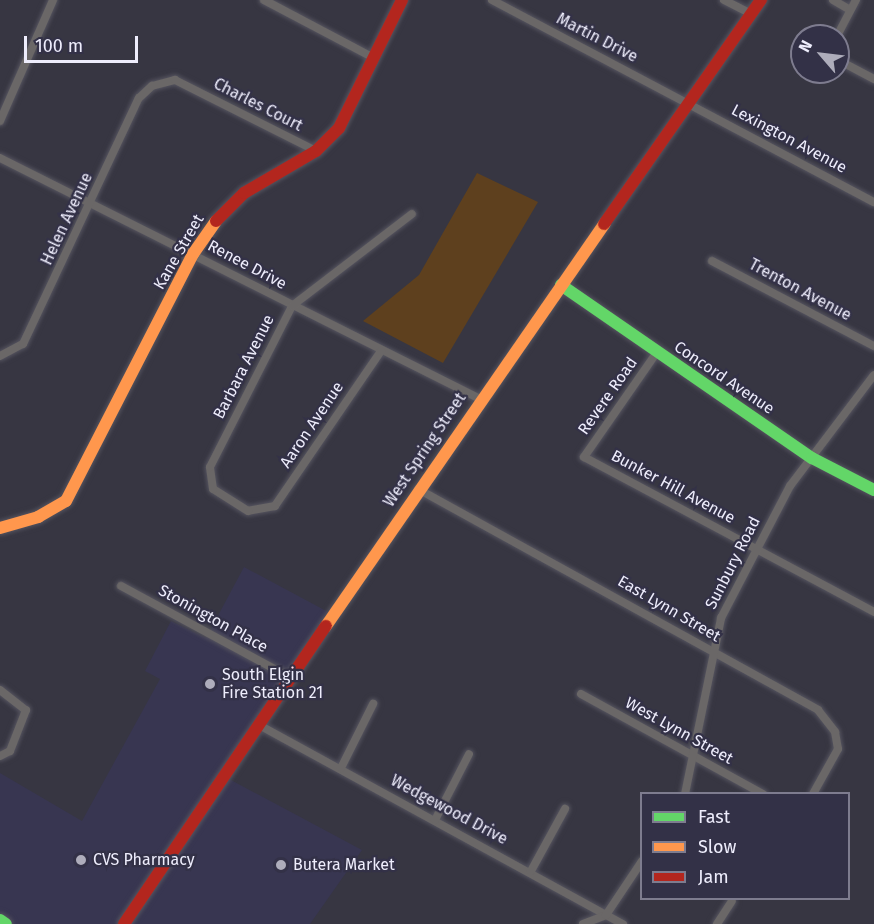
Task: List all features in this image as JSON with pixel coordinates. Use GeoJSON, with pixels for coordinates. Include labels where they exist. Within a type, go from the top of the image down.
{"type":"FeatureCollection","features":[{"type":"Feature","properties":{"kind":"main road","name":"Kane Street"},"geometry":{"type":"LineString","coordinates":[[0,528],[38,517],[66,501],[193,254],[218,218],[244,193],[316,151],[339,128],[402,0]]}},
{"type":"Feature","properties":{"kind":"main road","name":"West Spring Street"},"geometry":{"type":"LineString","coordinates":[[124,924],[480,399],[761,0]]}},
{"type":"Feature","properties":{"kind":"main road","name":"Concord Avenue"},"geometry":{"type":"LineString","coordinates":[[561,285],[812,458],[874,490]]}},
{"type":"Feature","properties":{"kind":"main road"},"geometry":{"type":"LineString","coordinates":[[0,920],[6,924]]}},
{"type":"Feature","properties":{"kind":"street"},"geometry":{"type":"LineString","coordinates":[[0,121],[53,0]]}},
{"type":"Feature","properties":{"kind":"street"},"geometry":{"type":"LineString","coordinates":[[264,0],[374,58]]}},
{"type":"Feature","properties":{"kind":"street","name":"Martin Drive"},"geometry":{"type":"LineString","coordinates":[[492,0],[689,102]]}},
{"type":"Feature","properties":{"kind":"street"},"geometry":{"type":"LineString","coordinates":[[724,0],[751,14]]}},
{"type":"Feature","properties":{"kind":"street"},"geometry":{"type":"LineString","coordinates":[[833,0],[850,10]]}},
{"type":"Feature","properties":{"kind":"street"},"geometry":{"type":"LineString","coordinates":[[843,24],[856,0]]}},
{"type":"Feature","properties":{"kind":"street"},"geometry":{"type":"LineString","coordinates":[[850,66],[874,79]]}},
{"type":"Feature","properties":{"kind":"street","name":"Charles Court"},"geometry":{"type":"LineString","coordinates":[[152,86],[175,80],[316,151]]}},
{"type":"Feature","properties":{"kind":"street","name":"Helen Avenue"},"geometry":{"type":"LineString","coordinates":[[0,356],[23,344],[94,201],[129,118],[152,86]]}},
{"type":"Feature","properties":{"kind":"street","name":"Lexington Avenue"},"geometry":{"type":"LineString","coordinates":[[689,102],[874,202]]}},
{"type":"Feature","properties":{"kind":"street","name":"Renee Drive"},"geometry":{"type":"LineString","coordinates":[[0,158],[94,201],[292,306],[480,399]]}},
{"type":"Feature","properties":{"kind":"street","name":"Barbara Avenue"},"geometry":{"type":"LineString","coordinates":[[264,512],[248,511],[218,495],[209,482],[213,462],[292,306],[412,214]]}},
{"type":"Feature","properties":{"kind":"street","name":"Trenton Avenue"},"geometry":{"type":"LineString","coordinates":[[712,261],[874,346]]}},
{"type":"Feature","properties":{"kind":"street","name":"Aaron Avenue"},"geometry":{"type":"LineString","coordinates":[[264,512],[275,506],[381,351]]}},
{"type":"Feature","properties":{"kind":"street","name":"Revere Road"},"geometry":{"type":"LineString","coordinates":[[584,457],[657,352]]}},
{"type":"Feature","properties":{"kind":"street","name":"Sunbury Road"},"geometry":{"type":"LineString","coordinates":[[686,792],[697,756],[713,652],[721,618],[756,549],[812,458],[874,375]]}},
{"type":"Feature","properties":{"kind":"street","name":"Bunker Hill Avenue"},"geometry":{"type":"LineString","coordinates":[[584,457],[874,612]]}},
{"type":"Feature","properties":{"kind":"street","name":"East Lynn Street"},"geometry":{"type":"LineString","coordinates":[[418,489],[713,652],[829,720],[838,749],[814,792]]}},
{"type":"Feature","properties":{"kind":"street","name":"Stonington Place"},"geometry":{"type":"LineString","coordinates":[[121,586],[291,678]]}},
{"type":"Feature","properties":{"kind":"street"},"geometry":{"type":"LineString","coordinates":[[0,690],[22,704],[26,718],[10,751],[0,756]]}},
{"type":"Feature","properties":{"kind":"street","name":"West Lynn Street"},"geometry":{"type":"LineString","coordinates":[[580,694],[760,792]]}},
{"type":"Feature","properties":{"kind":"street"},"geometry":{"type":"LineString","coordinates":[[340,768],[373,704]]}},
{"type":"Feature","properties":{"kind":"street","name":"Wedgewood Drive"},"geometry":{"type":"LineString","coordinates":[[259,725],[623,924]]}},
{"type":"Feature","properties":{"kind":"street"},"geometry":{"type":"LineString","coordinates":[[435,820],[469,754]]}},
{"type":"Feature","properties":{"kind":"street"},"geometry":{"type":"LineString","coordinates":[[531,872],[565,809]]}},
{"type":"Feature","properties":{"kind":"street"},"geometry":{"type":"LineString","coordinates":[[583,924],[606,915],[640,864]]}},
{"type":"Feature","properties":{"kind":"street"},"geometry":{"type":"LineString","coordinates":[[717,924],[732,901]]}},
{"type":"Feature","properties":{"kind":"shaded area"},"geometry":{"type":"Polygon","coordinates":[[[477,173],[538,202],[443,363],[363,321],[419,275],[477,173]]]}},
{"type":"Feature","properties":{"kind":"shaded area"},"geometry":{"type":"Polygon","coordinates":[[[244,567],[330,613],[121,924],[11,924],[0,917],[0,773],[82,821],[160,679],[145,671],[171,621],[206,638],[244,567]]]}},
{"type":"Feature","properties":{"kind":"shaded area"},"geometry":{"type":"Polygon","coordinates":[[[229,779],[362,850],[310,924],[129,924],[229,779]]]}},
{"type":"Feature","properties":{"kind":"traffic: fast"},"geometry":{"type":"LineString","coordinates":[[561,285],[812,458],[874,490]]}},
{"type":"Feature","properties":{"kind":"traffic: fast"},"geometry":{"type":"LineString","coordinates":[[0,920],[6,924]]}},
{"type":"Feature","properties":{"kind":"traffic: slow"},"geometry":{"type":"LineString","coordinates":[[0,528],[38,517],[66,501],[193,254],[216,221]]}},
{"type":"Feature","properties":{"kind":"traffic: slow"},"geometry":{"type":"LineString","coordinates":[[326,626],[604,224]]}},
{"type":"Feature","properties":{"kind":"traffic: jam"},"geometry":{"type":"LineString","coordinates":[[216,221],[244,193],[316,151],[339,128],[402,0]]}},
{"type":"Feature","properties":{"kind":"traffic: jam"},"geometry":{"type":"LineString","coordinates":[[604,224],[761,0]]}},
{"type":"Feature","properties":{"kind":"traffic: jam"},"geometry":{"type":"LineString","coordinates":[[124,924],[326,626]]}},
{"type":"Feature","properties":{"kind":"place","name":"South Elgin Fire Station 21"},"geometry":{"type":"Point","coordinates":[210,684]}},
{"type":"Feature","properties":{"kind":"place","name":"CVS Pharmacy"},"geometry":{"type":"Point","coordinates":[81,860]}},
{"type":"Feature","properties":{"kind":"place","name":"Butera Market"},"geometry":{"type":"Point","coordinates":[281,865]}}]}
